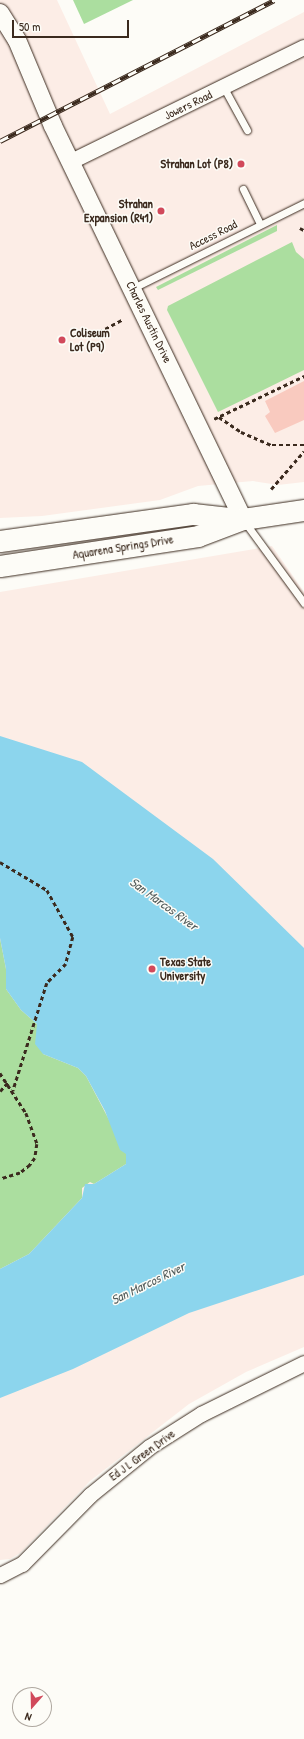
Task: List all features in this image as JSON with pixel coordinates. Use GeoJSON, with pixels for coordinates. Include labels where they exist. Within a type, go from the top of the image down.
{"type":"FeatureCollection","features":[{"type":"Feature","properties":{"kind":"main road","name":"Aquarena Springs Drive"},"geometry":{"type":"LineString","coordinates":[[0,566],[198,536],[243,519],[304,510]]}},
{"type":"Feature","properties":{"kind":"main road","name":"Aquarena Springs Drive"},"geometry":{"type":"LineString","coordinates":[[0,541],[193,514],[243,519]]}},
{"type":"Feature","properties":{"kind":"street","name":"Charles Austin Drive"},"geometry":{"type":"LineString","coordinates":[[4,21],[8,45],[43,118],[53,126],[71,160],[243,519]]}},
{"type":"Feature","properties":{"kind":"street","name":"Jowers Road"},"geometry":{"type":"LineString","coordinates":[[71,160],[224,88],[304,47]]}},
{"type":"Feature","properties":{"kind":"street","name":"Ed J L Green Drive"},"geometry":{"type":"LineString","coordinates":[[0,1575],[22,1564],[90,1495],[149,1448],[201,1414],[304,1363]]}},
{"type":"Feature","properties":{"kind":"lane"},"geometry":{"type":"LineString","coordinates":[[224,88],[247,130]]}},
{"type":"Feature","properties":{"kind":"lane"},"geometry":{"type":"LineString","coordinates":[[244,189],[260,224]]}},
{"type":"Feature","properties":{"kind":"lane","name":"Access Road"},"geometry":{"type":"LineString","coordinates":[[133,289],[304,203]]}},
{"type":"Feature","properties":{"kind":"lane"},"geometry":{"type":"LineString","coordinates":[[243,519],[304,603]]}},
{"type":"Feature","properties":{"kind":"path"},"geometry":{"type":"LineString","coordinates":[[300,228],[304,230]]}},
{"type":"Feature","properties":{"kind":"path"},"geometry":{"type":"LineString","coordinates":[[99,332],[123,319]]}},
{"type":"Feature","properties":{"kind":"path"},"geometry":{"type":"LineString","coordinates":[[214,419],[304,376]]}},
{"type":"Feature","properties":{"kind":"path"},"geometry":{"type":"LineString","coordinates":[[219,417],[241,432],[272,445],[304,445]]}},
{"type":"Feature","properties":{"kind":"path"},"geometry":{"type":"LineString","coordinates":[[270,489],[304,451]]}},
{"type":"Feature","properties":{"kind":"path"},"geometry":{"type":"LineString","coordinates":[[0,862],[47,890],[73,937],[66,964],[47,983],[13,1091]]}},
{"type":"Feature","properties":{"kind":"path"},"geometry":{"type":"LineString","coordinates":[[0,1073],[8,1082],[35,1131],[35,1158],[20,1173],[0,1179]]}},
{"type":"Feature","properties":{"kind":"path"},"geometry":{"type":"LineString","coordinates":[[0,1091],[8,1082]]}},
{"type":"Feature","properties":{"kind":"shaded area"},"geometry":{"type":"Polygon","coordinates":[[[0,0],[57,0],[110,114],[304,12],[304,482],[278,485],[253,481],[198,486],[160,500],[42,516],[0,518],[0,0]]]}},
{"type":"Feature","properties":{"kind":"shaded area","name":"Texas State University"},"geometry":{"type":"Polygon","coordinates":[[[272,546],[304,592],[304,1347],[246,1372],[189,1404],[90,1481],[20,1553],[10,1559],[0,1560],[0,592],[272,546]]]}},
{"type":"Feature","properties":{"kind":"green space"},"geometry":{"type":"Polygon","coordinates":[[[73,0],[133,0],[84,24],[73,0]]]}},
{"type":"Feature","properties":{"kind":"green space"},"geometry":{"type":"Polygon","coordinates":[[[277,225],[277,231],[158,290],[156,287],[277,225]]]}},
{"type":"Feature","properties":{"kind":"green space"},"geometry":{"type":"Polygon","coordinates":[[[292,242],[296,252],[304,259],[304,370],[218,412],[167,310],[168,306],[292,242]]]}},
{"type":"Feature","properties":{"kind":"green space"},"geometry":{"type":"Polygon","coordinates":[[[0,938],[6,969],[6,989],[21,1010],[37,1024],[43,1054],[78,1068],[86,1076],[127,1154],[126,1164],[94,1184],[90,1182],[82,1188],[82,1198],[29,1254],[0,1269],[0,938]]]}},
{"type":"Feature","properties":{"kind":"water","name":"San Marcos River"},"geometry":{"type":"Polygon","coordinates":[[[0,736],[82,762],[213,859],[304,948],[304,1275],[189,1313],[73,1369],[0,1398],[0,1269],[29,1254],[82,1198],[85,1184],[94,1184],[126,1164],[126,1154],[120,1150],[105,1111],[86,1076],[78,1068],[43,1054],[35,1044],[37,1024],[21,1010],[6,989],[6,969],[0,938],[0,736]]]}},
{"type":"Feature","properties":{"kind":"building"},"geometry":{"type":"Polygon","coordinates":[[[304,381],[304,420],[275,433],[265,416],[270,412],[265,401],[304,381]]]}},
{"type":"Feature","properties":{"kind":"railway"},"geometry":{"type":"LineString","coordinates":[[0,141],[274,0]]}},
{"type":"Feature","properties":{"kind":"place","name":"Strahan Lot (P8)"},"geometry":{"type":"Point","coordinates":[241,164]}},
{"type":"Feature","properties":{"kind":"place","name":"Strahan Expansion (R41)"},"geometry":{"type":"Point","coordinates":[161,211]}},
{"type":"Feature","properties":{"kind":"place","name":"Coliseum Lot (P9)"},"geometry":{"type":"Point","coordinates":[62,340]}},
{"type":"Feature","properties":{"kind":"place","name":"Texas State University"},"geometry":{"type":"Point","coordinates":[152,969]}}]}
